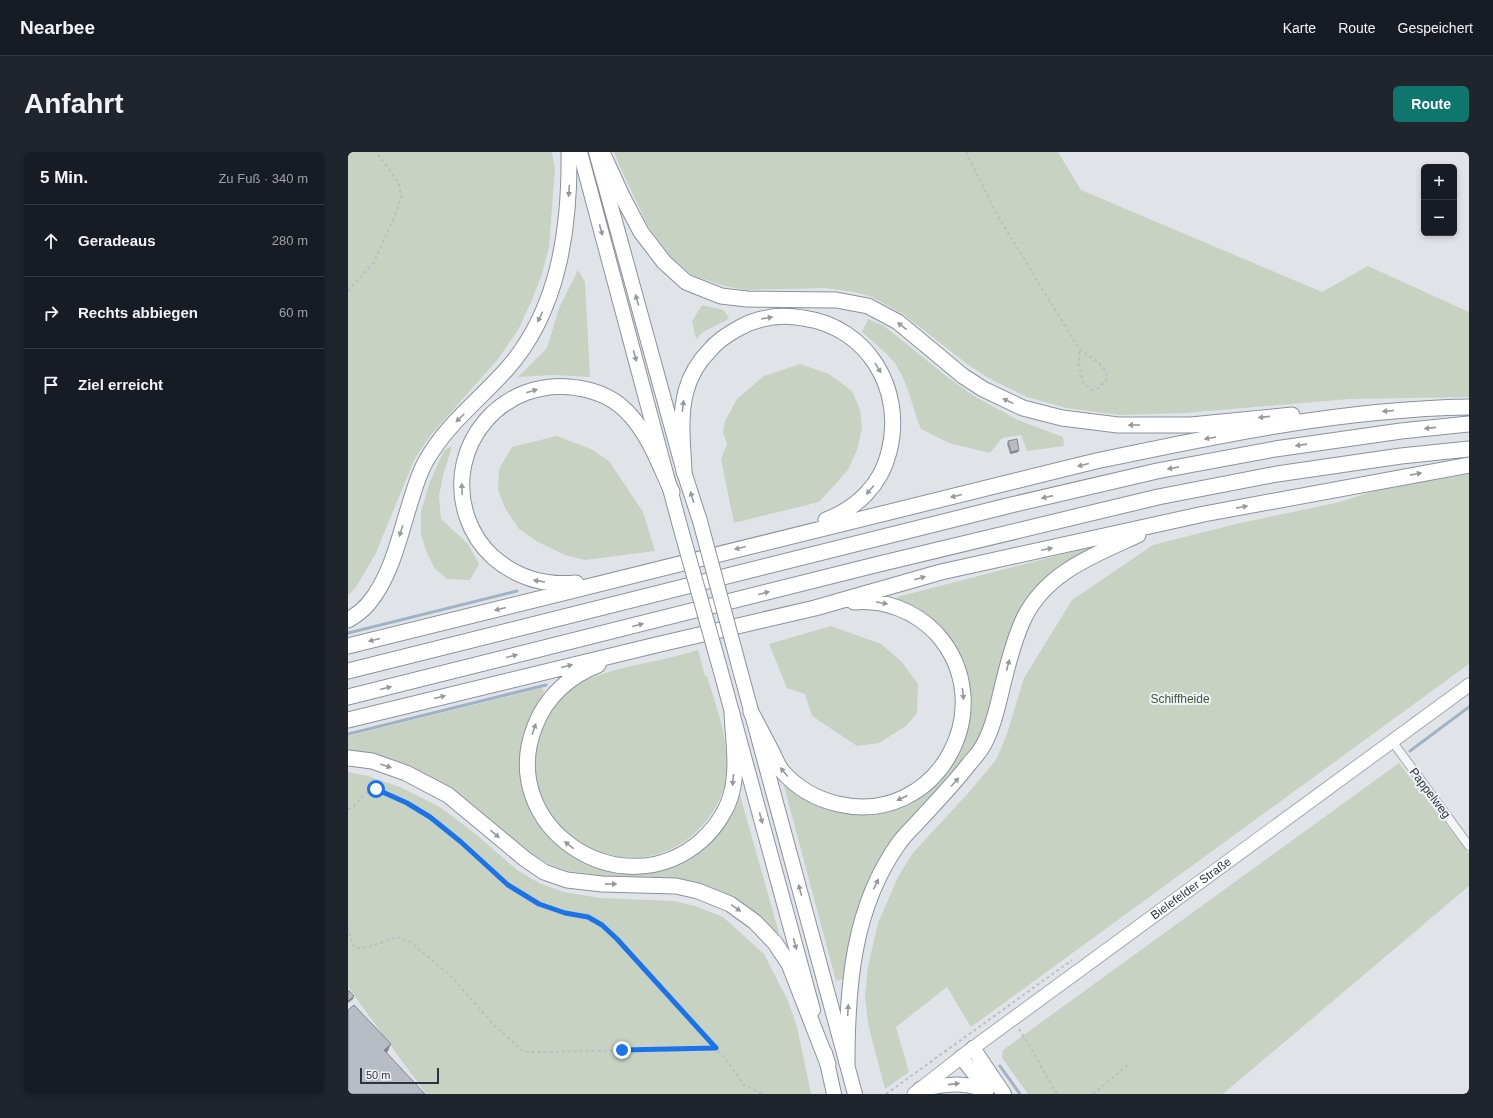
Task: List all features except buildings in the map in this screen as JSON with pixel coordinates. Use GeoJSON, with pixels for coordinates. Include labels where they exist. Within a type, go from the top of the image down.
{"type":"FeatureCollection","features":[{"type":"Feature","properties":{"kind":"highway"},"geometry":{"type":"LineString","coordinates":[[348,620],[369,604],[381,584],[395,551],[416,485],[426,461],[437,443],[457,420],[507,369],[530,338],[546,306],[555,279],[567,216],[569,152]]}},
{"type":"Feature","properties":{"kind":"highway"},"geometry":{"type":"LineString","coordinates":[[580,152],[680,526],[828,1064],[834,1094]]}},
{"type":"Feature","properties":{"kind":"highway"},"geometry":{"type":"LineString","coordinates":[[596,152],[684,472],[700,521],[855,1094]]}},
{"type":"Feature","properties":{"kind":"highway"},"geometry":{"type":"LineString","coordinates":[[602,152],[622,196],[641,232],[664,262],[686,282],[721,296],[748,300],[836,300],[868,306],[898,322],[963,376],[983,389],[1023,408],[1062,418],[1118,425],[1191,425],[1301,414],[1345,415]]}},
{"type":"Feature","properties":{"kind":"highway"},"geometry":{"type":"LineString","coordinates":[[684,472],[682,418],[686,390],[697,366],[706,354],[723,337],[759,319],[784,316],[811,319],[836,327],[869,354],[888,388],[892,401],[894,430],[888,458],[876,482],[868,492],[850,508],[840,515],[778,539]]}},
{"type":"Feature","properties":{"kind":"highway"},"geometry":{"type":"LineString","coordinates":[[619,579],[562,584],[533,580],[510,570],[490,554],[474,534],[462,498],[461,485],[465,460],[474,437],[489,416],[509,400],[521,394],[533,390],[558,386],[584,388],[608,398],[618,404],[630,415],[647,439],[672,492]]}},
{"type":"Feature","properties":{"kind":"highway"},"geometry":{"type":"LineString","coordinates":[[348,646],[778,539],[1120,456],[1190,441],[1345,415],[1424,408],[1469,407]]}},
{"type":"Feature","properties":{"kind":"highway"},"geometry":{"type":"LineString","coordinates":[[348,671],[1012,505],[1157,471],[1290,447],[1400,431],[1469,424]]}},
{"type":"Feature","properties":{"kind":"highway"},"geometry":{"type":"LineString","coordinates":[[348,697],[883,563],[1158,497],[1277,474],[1400,456],[1469,449]]}},
{"type":"Feature","properties":{"kind":"highway"},"geometry":{"type":"LineString","coordinates":[[348,720],[815,608],[941,572],[1204,514],[1469,465]]}},
{"type":"Feature","properties":{"kind":"highway"},"geometry":{"type":"LineString","coordinates":[[847,1063],[848,994],[862,919],[872,891],[883,869],[900,842],[957,780],[981,748],[991,727],[1014,645],[1025,618],[1037,599],[1060,575],[1085,559],[1140,534],[1204,514]]}},
{"type":"Feature","properties":{"kind":"highway"},"geometry":{"type":"LineString","coordinates":[[751,712],[781,769],[789,778],[798,786],[820,798],[843,806],[874,806],[904,798],[929,781],[949,757],[959,734],[964,709],[964,697],[962,684],[954,660],[940,639],[922,621],[900,609],[876,602],[856,602],[815,608]]}},
{"type":"Feature","properties":{"kind":"highway"},"geometry":{"type":"LineString","coordinates":[[656,645],[591,668],[568,681],[551,698],[538,719],[530,742],[528,755],[529,780],[536,803],[545,820],[556,834],[566,843],[581,853],[599,861],[611,865],[637,867],[656,864],[674,858],[696,845],[722,816],[732,792],[734,779],[732,713]]}},
{"type":"Feature","properties":{"kind":"highway"},"geometry":{"type":"LineString","coordinates":[[348,758],[372,761],[406,773],[448,795],[524,859],[544,872],[567,880],[602,884],[676,886],[698,891],[730,904],[755,922],[775,943],[789,964],[828,1064]]}},
{"type":"Feature","properties":{"kind":"highway"},"geometry":{"type":"LineString","coordinates":[[973,1048],[1004,1094]]}},
{"type":"Feature","properties":{"kind":"highway"},"geometry":{"type":"LineString","coordinates":[[961,1057],[988,1092]]}},
{"type":"Feature","properties":{"kind":"highway"},"geometry":{"type":"LineString","coordinates":[[917,1091],[959,1083],[971,1085],[988,1092]]}},
{"type":"Feature","properties":{"kind":"main road","name":"Bielefelder Straße"},"geometry":{"type":"LineString","coordinates":[[917,1091],[973,1048],[1469,685]]}},
{"type":"Feature","properties":{"kind":"street","name":"Pappelweg"},"geometry":{"type":"LineString","coordinates":[[1392,741],[1469,846]]}},
{"type":"Feature","properties":{"kind":"path"},"geometry":{"type":"LineString","coordinates":[[348,291],[374,262],[401,198],[399,183],[376,152]]}},
{"type":"Feature","properties":{"kind":"path"},"geometry":{"type":"LineString","coordinates":[[966,152],[996,214],[1079,350],[1098,362],[1106,371],[1106,379],[1099,388],[1091,390],[1083,382],[1079,366],[1079,350]]}},
{"type":"Feature","properties":{"kind":"path"},"geometry":{"type":"LineString","coordinates":[[348,809],[354,806],[364,795],[376,789],[407,803],[430,817],[461,842],[508,885],[539,904],[565,913],[588,917],[602,925],[617,939],[716,1048],[744,1085],[763,1094]]}},
{"type":"Feature","properties":{"kind":"path"},"geometry":{"type":"LineString","coordinates":[[348,927],[352,944],[357,948],[368,947],[397,937],[409,941],[452,977],[495,1026],[524,1052],[716,1048]]}},
{"type":"Feature","properties":{"kind":"path"},"geometry":{"type":"LineString","coordinates":[[1012,1020],[1030,1047],[1056,1094]]}},
{"type":"Feature","properties":{"kind":"path"},"geometry":{"type":"LineString","coordinates":[[1093,1094],[1128,1065]]}},
{"type":"Feature","properties":{"kind":"green space"},"geometry":{"type":"Polygon","coordinates":[[[348,152],[552,152],[555,169],[549,247],[542,274],[518,330],[498,359],[430,436],[415,458],[375,555],[356,587],[348,595],[348,152]]]}},
{"type":"Feature","properties":{"kind":"green space"},"geometry":{"type":"Polygon","coordinates":[[[614,152],[1058,152],[1081,190],[1322,292],[1368,266],[1469,312],[1469,397],[1350,399],[1185,413],[1120,415],[1066,408],[1027,397],[990,379],[967,364],[903,314],[872,297],[854,292],[826,288],[747,290],[724,286],[692,275],[671,257],[648,226],[614,152]]]}},
{"type":"Feature","properties":{"kind":"green space"},"geometry":{"type":"Polygon","coordinates":[[[578,270],[585,282],[590,377],[553,375],[518,377],[547,348],[559,308],[578,270]]]}},
{"type":"Feature","properties":{"kind":"green space"},"geometry":{"type":"Polygon","coordinates":[[[702,305],[723,310],[729,317],[727,320],[703,332],[696,339],[692,321],[702,305]]]}},
{"type":"Feature","properties":{"kind":"green space"},"geometry":{"type":"Polygon","coordinates":[[[868,319],[884,326],[950,379],[974,396],[1018,420],[1063,437],[1064,446],[1027,451],[1021,435],[1002,438],[990,453],[949,443],[921,429],[899,369],[887,355],[862,332],[868,319]]]}},
{"type":"Feature","properties":{"kind":"green space"},"geometry":{"type":"Polygon","coordinates":[[[800,364],[829,374],[852,391],[860,409],[862,428],[857,450],[848,470],[819,502],[734,523],[721,459],[727,444],[723,432],[725,421],[737,399],[764,376],[800,364]]]}},
{"type":"Feature","properties":{"kind":"green space"},"geometry":{"type":"Polygon","coordinates":[[[557,436],[591,449],[609,461],[643,512],[655,551],[585,560],[565,555],[538,542],[519,529],[505,508],[498,490],[499,469],[512,447],[557,436]]]}},
{"type":"Feature","properties":{"kind":"green space"},"geometry":{"type":"Polygon","coordinates":[[[452,446],[439,496],[441,519],[468,544],[479,564],[470,580],[447,579],[435,569],[427,553],[421,535],[421,512],[429,484],[444,450],[452,446]]]}},
{"type":"Feature","properties":{"kind":"green space","name":"Schiffheide"},"geometry":{"type":"Polygon","coordinates":[[[1469,474],[1469,664],[971,1027],[947,987],[896,1027],[909,1072],[885,1089],[868,1024],[865,996],[868,966],[878,923],[898,877],[912,854],[970,791],[996,760],[1007,734],[1024,678],[1072,600],[1153,545],[1236,524],[1340,502],[1380,489],[1469,474]]]}},
{"type":"Feature","properties":{"kind":"green space"},"geometry":{"type":"Polygon","coordinates":[[[1091,547],[1092,549],[1034,594],[986,725],[961,763],[943,784],[917,810],[888,848],[876,868],[866,888],[858,910],[843,979],[836,981],[784,786],[806,801],[842,813],[868,814],[881,812],[900,808],[921,798],[933,788],[953,764],[966,736],[970,720],[972,699],[964,665],[952,642],[940,626],[929,616],[915,607],[898,600],[897,597],[1091,547]]]}},
{"type":"Feature","properties":{"kind":"green space"},"geometry":{"type":"Polygon","coordinates":[[[831,626],[881,644],[901,661],[918,684],[917,713],[906,726],[879,743],[857,746],[812,716],[805,694],[787,688],[769,644],[831,626]]]}},
{"type":"Feature","properties":{"kind":"green space"},"geometry":{"type":"Polygon","coordinates":[[[698,650],[722,726],[726,751],[727,764],[725,785],[716,806],[698,830],[671,849],[642,857],[613,855],[585,845],[562,828],[545,804],[536,776],[538,743],[547,717],[563,695],[570,688],[581,681],[620,669],[698,650]]]}},
{"type":"Feature","properties":{"kind":"green space"},"geometry":{"type":"Polygon","coordinates":[[[542,688],[544,692],[530,719],[522,740],[521,771],[525,794],[534,814],[547,833],[563,849],[582,861],[603,869],[626,873],[653,871],[673,863],[737,794],[740,795],[779,933],[775,934],[678,880],[653,877],[602,876],[569,871],[549,864],[529,852],[453,789],[409,767],[348,751],[348,736],[542,688]]]}},
{"type":"Feature","properties":{"kind":"green space"},"geometry":{"type":"Polygon","coordinates":[[[1399,763],[1469,854],[1469,886],[1223,1094],[1028,1094],[1002,1058],[1003,1050],[1399,763]]]}},
{"type":"Feature","properties":{"kind":"green space"},"geometry":{"type":"Polygon","coordinates":[[[348,772],[368,776],[400,787],[440,807],[477,835],[517,870],[541,884],[564,892],[600,898],[674,901],[695,906],[723,917],[764,954],[788,1001],[797,1027],[811,1094],[426,1094],[348,987],[348,772]]]}},
{"type":"Feature","properties":{"kind":"waterway"},"geometry":{"type":"LineString","coordinates":[[348,633],[517,591]]}},
{"type":"Feature","properties":{"kind":"waterway"},"geometry":{"type":"LineString","coordinates":[[348,734],[546,685]]}},
{"type":"Feature","properties":{"kind":"waterway"},"geometry":{"type":"LineString","coordinates":[[1410,751],[1469,707]]}},
{"type":"Feature","properties":{"kind":"waterway"},"geometry":{"type":"LineString","coordinates":[[1000,1066],[1020,1094]]}},
{"type":"Feature","properties":{"kind":"route"},"geometry":{"type":"LineString","coordinates":[[376,789],[407,803],[430,817],[461,842],[508,885],[539,904],[565,913],[588,917],[602,925],[617,939],[716,1048],[622,1050]]}}]}
